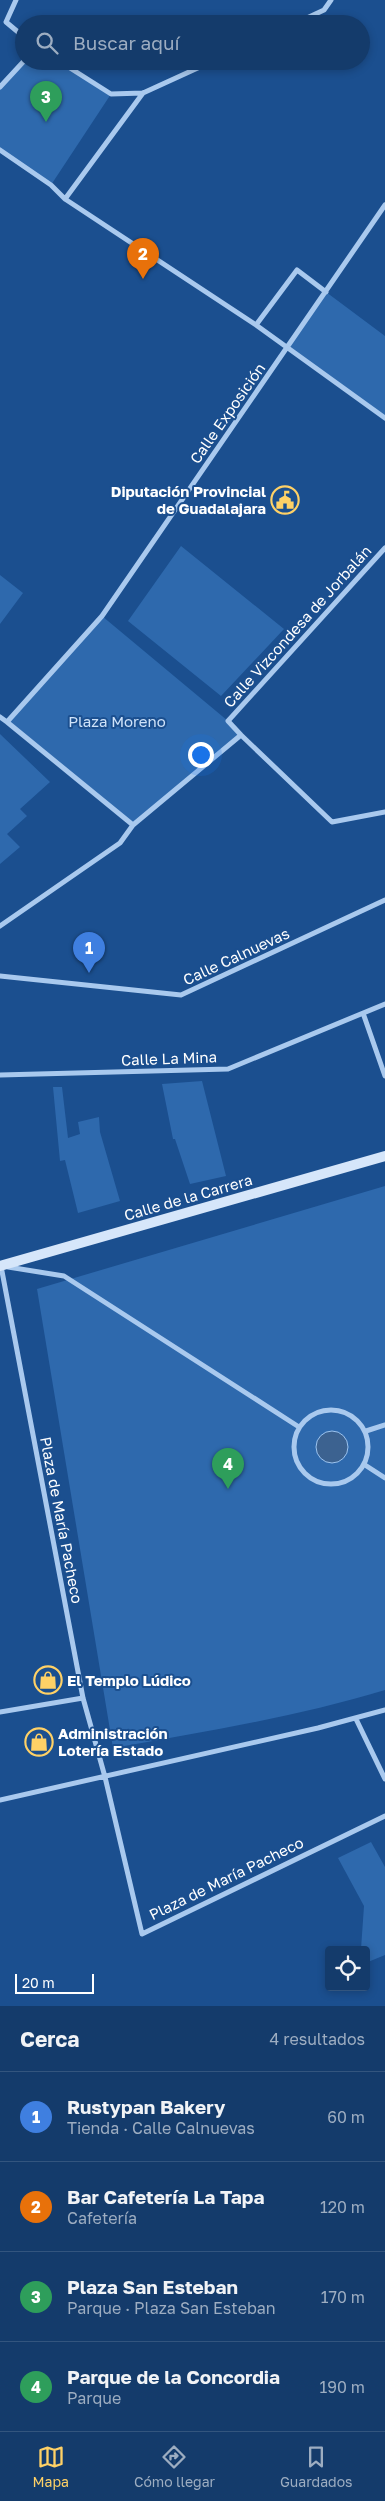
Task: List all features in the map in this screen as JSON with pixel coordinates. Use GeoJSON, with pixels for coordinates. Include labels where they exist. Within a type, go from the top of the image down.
{"type":"FeatureCollection","features":[{"type":"Feature","properties":{"kind":"street"},"geometry":{"type":"LineString","coordinates":[[15,30],[3,21],[16,0]]}},
{"type":"Feature","properties":{"kind":"street"},"geometry":{"type":"LineString","coordinates":[[313,15],[324,10],[330,0]]}},
{"type":"Feature","properties":{"kind":"street"},"geometry":{"type":"LineString","coordinates":[[0,87],[15,70]]}},
{"type":"Feature","properties":{"kind":"street"},"geometry":{"type":"LineString","coordinates":[[73,70],[111,94],[143,93],[193,70]]}},
{"type":"Feature","properties":{"kind":"street"},"geometry":{"type":"LineString","coordinates":[[65,198],[143,93]]}},
{"type":"Feature","properties":{"kind":"street"},"geometry":{"type":"LineString","coordinates":[[0,150],[51,185],[65,198],[256,325],[385,418]]}},
{"type":"Feature","properties":{"kind":"street","name":"Calle Exposición"},"geometry":{"type":"LineString","coordinates":[[7,722],[102,616],[385,205]]}},
{"type":"Feature","properties":{"kind":"street"},"geometry":{"type":"LineString","coordinates":[[256,325],[297,270],[326,292]]}},
{"type":"Feature","properties":{"kind":"street","name":"Calle Vizcondesa de Jorbalán"},"geometry":{"type":"LineString","coordinates":[[241,735],[228,721],[385,548]]}},
{"type":"Feature","properties":{"kind":"street"},"geometry":{"type":"LineString","coordinates":[[0,717],[133,826]]}},
{"type":"Feature","properties":{"kind":"street"},"geometry":{"type":"LineString","coordinates":[[0,926],[120,843],[133,826],[241,735],[332,822],[385,812]]}},
{"type":"Feature","properties":{"kind":"street","name":"Calle Calnuevas"},"geometry":{"type":"LineString","coordinates":[[0,976],[180,995],[385,900]]}},
{"type":"Feature","properties":{"kind":"street","name":"Calle La Mina"},"geometry":{"type":"LineString","coordinates":[[0,1076],[228,1069],[385,1004]]}},
{"type":"Feature","properties":{"kind":"street"},"geometry":{"type":"LineString","coordinates":[[363,1013],[385,1076]]}},
{"type":"Feature","properties":{"kind":"street","name":"Calle de la Carrera"},"geometry":{"type":"LineString","coordinates":[[0,1266],[385,1156]]}},
{"type":"Feature","properties":{"kind":"street"},"geometry":{"type":"LineString","coordinates":[[0,1266],[64,1276],[299,1427]]}},
{"type":"Feature","properties":{"kind":"street","name":"Plaza de María Pacheco"},"geometry":{"type":"LineString","coordinates":[[0,1266],[83,1698],[105,1778],[142,1934],[385,1816]]}},
{"type":"Feature","properties":{"kind":"street"},"geometry":{"type":"LineString","coordinates":[[326,1409],[342,1410],[356,1418],[366,1431],[370,1449],[365,1465],[350,1481],[328,1485],[310,1479],[297,1464],[293,1445],[299,1427],[311,1415],[326,1409]]}},
{"type":"Feature","properties":{"kind":"street"},"geometry":{"type":"LineString","coordinates":[[366,1431],[385,1425]]}},
{"type":"Feature","properties":{"kind":"street"},"geometry":{"type":"LineString","coordinates":[[365,1465],[385,1478]]}},
{"type":"Feature","properties":{"kind":"street"},"geometry":{"type":"LineString","coordinates":[[0,1712],[83,1698]]}},
{"type":"Feature","properties":{"kind":"street"},"geometry":{"type":"LineString","coordinates":[[0,1800],[105,1778],[356,1719],[385,1710]]}},
{"type":"Feature","properties":{"kind":"street"},"geometry":{"type":"LineString","coordinates":[[356,1719],[385,1779]]}},
{"type":"Feature","properties":{"kind":"green space"},"geometry":{"type":"Polygon","coordinates":[[[16,70],[73,70],[111,94],[51,185],[0,150],[0,87],[16,70]]]}},
{"type":"Feature","properties":{"kind":"green space"},"geometry":{"type":"Polygon","coordinates":[[[326,292],[385,336],[385,418],[288,348],[326,292]]]}},
{"type":"Feature","properties":{"kind":"green space"},"geometry":{"type":"Polygon","coordinates":[[[181,546],[284,629],[221,696],[128,621],[181,546]]]}},
{"type":"Feature","properties":{"kind":"green space"},"geometry":{"type":"Polygon","coordinates":[[[0,575],[23,593],[0,624],[0,575]]]}},
{"type":"Feature","properties":{"kind":"green space","name":"Plaza Moreno"},"geometry":{"type":"Polygon","coordinates":[[[102,616],[228,721],[241,735],[133,825],[7,722],[102,616]]]}},
{"type":"Feature","properties":{"kind":"green space"},"geometry":{"type":"Polygon","coordinates":[[[0,734],[50,782],[20,809],[27,816],[7,834],[20,847],[0,864],[0,734]]]}},
{"type":"Feature","properties":{"kind":"green space"},"geometry":{"type":"Polygon","coordinates":[[[202,1081],[226,1176],[190,1184],[175,1139],[173,1139],[162,1084],[202,1081]]]}},
{"type":"Feature","properties":{"kind":"green space"},"geometry":{"type":"Polygon","coordinates":[[[53,1087],[62,1087],[68,1138],[80,1134],[78,1122],[99,1117],[100,1132],[120,1201],[78,1213],[65,1160],[60,1161],[53,1087]]]}},
{"type":"Feature","properties":{"kind":"green space"},"geometry":{"type":"Polygon","coordinates":[[[385,1186],[385,1690],[284,1716],[113,1748],[37,1289],[385,1186]]]}},
{"type":"Feature","properties":{"kind":"green space"},"geometry":{"type":"Polygon","coordinates":[[[371,1842],[385,1867],[385,1955],[370,1961],[370,1946],[361,1946],[364,1906],[338,1858],[371,1842]]]}},
{"type":"Feature","properties":{"kind":"shaded area"},"geometry":{"type":"Polygon","coordinates":[[[332,1431],[338,1432],[343,1436],[347,1441],[347,1453],[343,1458],[338,1462],[332,1463],[326,1462],[321,1458],[317,1453],[316,1447],[317,1441],[321,1436],[326,1432],[332,1431]]]}},
{"type":"Feature","properties":{"kind":"place","name":"Plaza San Esteban"},"geometry":{"type":"Point","coordinates":[46,122]}},
{"type":"Feature","properties":{"kind":"place","name":"Bar Cafetería La Tapa"},"geometry":{"type":"Point","coordinates":[143,279]}},
{"type":"Feature","properties":{"kind":"place","name":"Diputación Provincial de Guadalajara"},"geometry":{"type":"Point","coordinates":[285,500]}},
{"type":"Feature","properties":{"kind":"place","name":"Rustypan Bakery"},"geometry":{"type":"Point","coordinates":[89,973]}},
{"type":"Feature","properties":{"kind":"place","name":"Parque de la Concordia"},"geometry":{"type":"Point","coordinates":[228,1489]}},
{"type":"Feature","properties":{"kind":"place","name":"El Templo Lúdico"},"geometry":{"type":"Point","coordinates":[48,1680]}},
{"type":"Feature","properties":{"kind":"place","name":"Administración Lotería Estado"},"geometry":{"type":"Point","coordinates":[39,1742]}}]}
